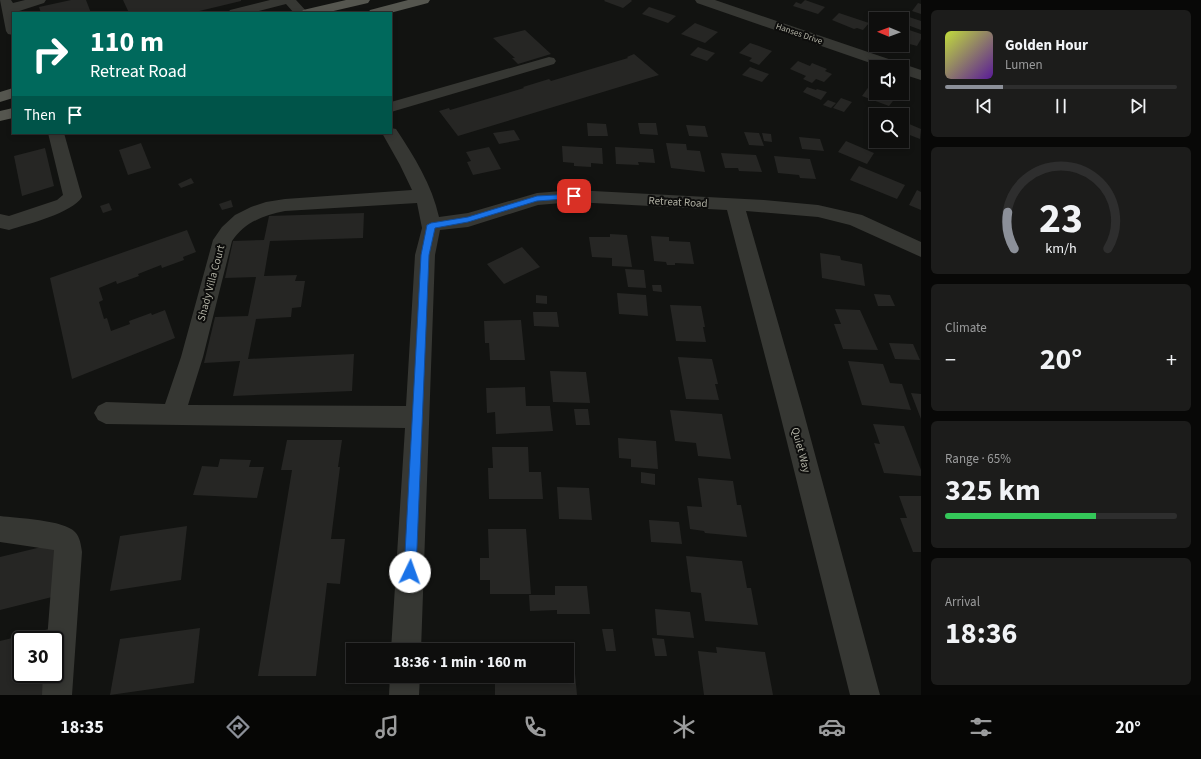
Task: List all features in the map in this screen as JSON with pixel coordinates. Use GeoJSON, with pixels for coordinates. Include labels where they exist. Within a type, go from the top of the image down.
{"type":"FeatureCollection","features":[{"type":"Feature","properties":{"kind":"main road"},"geometry":{"type":"LineString","coordinates":[[312,12],[363,0]]}},
{"type":"Feature","properties":{"kind":"main road"},"geometry":{"type":"LineString","coordinates":[[379,12],[423,0]]}},
{"type":"Feature","properties":{"kind":"main road"},"geometry":{"type":"LineString","coordinates":[[0,97],[12,93]]}},
{"type":"Feature","properties":{"kind":"main road"},"geometry":{"type":"LineString","coordinates":[[0,116],[12,113]]}},
{"type":"Feature","properties":{"kind":"street"},"geometry":{"type":"LineString","coordinates":[[12,28],[6,4],[39,0]]}},
{"type":"Feature","properties":{"kind":"street"},"geometry":{"type":"LineString","coordinates":[[239,12],[286,0]]}},
{"type":"Feature","properties":{"kind":"street"},"geometry":{"type":"LineString","coordinates":[[289,0],[300,12]]}},
{"type":"Feature","properties":{"kind":"street","name":"Hanses Drive"},"geometry":{"type":"LineString","coordinates":[[702,0],[876,60]]}},
{"type":"Feature","properties":{"kind":"street"},"geometry":{"type":"LineString","coordinates":[[392,106],[549,61]]}},
{"type":"Feature","properties":{"kind":"street"},"geometry":{"type":"LineString","coordinates":[[909,72],[921,76]]}},
{"type":"Feature","properties":{"kind":"street"},"geometry":{"type":"LineString","coordinates":[[0,221],[9,223],[22,219],[63,205],[73,198],[56,134]]}},
{"type":"Feature","properties":{"kind":"street"},"geometry":{"type":"LineString","coordinates":[[391,134],[402,151],[422,196],[431,225],[425,255],[406,643]]}},
{"type":"Feature","properties":{"kind":"street","name":"Shady Villa Court"},"geometry":{"type":"LineString","coordinates":[[173,415],[192,357],[223,240],[229,230],[241,219],[263,209],[284,205],[422,196]]}},
{"type":"Feature","properties":{"kind":"street","name":"Retreat Road"},"geometry":{"type":"LineString","coordinates":[[431,225],[468,220],[513,205],[550,197],[574,196],[818,211],[836,215],[872,227],[921,250]]}},
{"type":"Feature","properties":{"kind":"street","name":"Quiet Way"},"geometry":{"type":"LineString","coordinates":[[735,205],[789,402],[865,695]]}},
{"type":"Feature","properties":{"kind":"street"},"geometry":{"type":"LineString","coordinates":[[106,413],[417,417]]}},
{"type":"Feature","properties":{"kind":"street"},"geometry":{"type":"LineString","coordinates":[[0,529],[61,537],[67,542],[68,552],[57,695]]}},
{"type":"Feature","properties":{"kind":"street"},"geometry":{"type":"LineString","coordinates":[[404,695],[405,683]]}},
{"type":"Feature","properties":{"kind":"building"},"geometry":{"type":"Polygon","coordinates":[[[71,0],[86,0],[91,12],[41,12],[39,7],[71,0]]]}},
{"type":"Feature","properties":{"kind":"building"},"geometry":{"type":"Polygon","coordinates":[[[123,0],[241,0],[195,12],[129,12],[123,0]]]}},
{"type":"Feature","properties":{"kind":"building"},"geometry":{"type":"Polygon","coordinates":[[[805,0],[825,7],[818,14],[793,6],[796,2],[801,4],[805,0]]]}},
{"type":"Feature","properties":{"kind":"building"},"geometry":{"type":"Polygon","coordinates":[[[604,1],[632,1],[623,8],[604,1]]]}},
{"type":"Feature","properties":{"kind":"building"},"geometry":{"type":"Polygon","coordinates":[[[918,3],[921,4],[921,14],[912,11],[918,3]]]}},
{"type":"Feature","properties":{"kind":"building"},"geometry":{"type":"Polygon","coordinates":[[[649,7],[676,16],[668,23],[642,14],[649,7]]]}},
{"type":"Feature","properties":{"kind":"building"},"geometry":{"type":"Polygon","coordinates":[[[839,13],[869,23],[863,30],[857,28],[854,29],[832,20],[839,13]]]}},
{"type":"Feature","properties":{"kind":"building"},"geometry":{"type":"Polygon","coordinates":[[[909,17],[921,21],[921,30],[909,26],[909,17]]]}},
{"type":"Feature","properties":{"kind":"building"},"geometry":{"type":"Polygon","coordinates":[[[695,23],[718,32],[705,43],[681,34],[695,23]]]}},
{"type":"Feature","properties":{"kind":"building"},"geometry":{"type":"Polygon","coordinates":[[[525,30],[551,54],[518,64],[512,58],[515,58],[493,38],[525,30]]]}},
{"type":"Feature","properties":{"kind":"building"},"geometry":{"type":"Polygon","coordinates":[[[909,30],[921,34],[921,39],[917,46],[909,44],[909,30]]]}},
{"type":"Feature","properties":{"kind":"building"},"geometry":{"type":"Polygon","coordinates":[[[750,43],[772,51],[759,65],[749,61],[752,58],[739,53],[750,43]]]}},
{"type":"Feature","properties":{"kind":"building"},"geometry":{"type":"Polygon","coordinates":[[[698,47],[715,53],[707,61],[690,55],[698,47]]]}},
{"type":"Feature","properties":{"kind":"building"},"geometry":{"type":"Polygon","coordinates":[[[634,54],[659,75],[458,136],[439,111],[449,108],[450,110],[549,79],[551,81],[628,58],[627,57],[634,54]]]}},
{"type":"Feature","properties":{"kind":"building"},"geometry":{"type":"Polygon","coordinates":[[[798,61],[810,66],[812,63],[827,69],[825,71],[832,74],[824,82],[816,79],[812,83],[803,79],[806,76],[790,69],[798,61]]]}},
{"type":"Feature","properties":{"kind":"building"},"geometry":{"type":"Polygon","coordinates":[[[750,67],[769,74],[762,82],[742,75],[750,67]]]}},
{"type":"Feature","properties":{"kind":"building"},"geometry":{"type":"Polygon","coordinates":[[[869,86],[869,99],[862,96],[869,86]]]}},
{"type":"Feature","properties":{"kind":"building"},"geometry":{"type":"Polygon","coordinates":[[[807,87],[827,92],[821,100],[803,92],[807,87]]]}},
{"type":"Feature","properties":{"kind":"building"},"geometry":{"type":"Polygon","coordinates":[[[841,98],[852,102],[844,112],[833,108],[841,98]]]}},
{"type":"Feature","properties":{"kind":"building"},"geometry":{"type":"Polygon","coordinates":[[[828,100],[836,103],[831,108],[823,105],[828,100]]]}},
{"type":"Feature","properties":{"kind":"building"},"geometry":{"type":"Polygon","coordinates":[[[873,100],[894,100],[889,106],[873,100]]]}},
{"type":"Feature","properties":{"kind":"building"},"geometry":{"type":"Polygon","coordinates":[[[587,123],[606,124],[608,136],[588,136],[587,123]]]}},
{"type":"Feature","properties":{"kind":"building"},"geometry":{"type":"Polygon","coordinates":[[[638,123],[656,123],[658,135],[640,134],[638,123]]]}},
{"type":"Feature","properties":{"kind":"building"},"geometry":{"type":"Polygon","coordinates":[[[909,124],[921,129],[920,139],[909,135],[909,124]]]}},
{"type":"Feature","properties":{"kind":"building"},"geometry":{"type":"Polygon","coordinates":[[[686,125],[705,126],[708,137],[689,136],[686,125]]]}},
{"type":"Feature","properties":{"kind":"building"},"geometry":{"type":"Polygon","coordinates":[[[514,130],[520,140],[499,144],[493,133],[514,130]]]}},
{"type":"Feature","properties":{"kind":"building"},"geometry":{"type":"Polygon","coordinates":[[[744,132],[759,133],[764,146],[749,145],[744,132]]]}},
{"type":"Feature","properties":{"kind":"building"},"geometry":{"type":"Polygon","coordinates":[[[762,133],[771,134],[772,142],[764,141],[762,133]]]}},
{"type":"Feature","properties":{"kind":"building"},"geometry":{"type":"Polygon","coordinates":[[[799,137],[820,139],[824,151],[802,149],[799,137]]]}},
{"type":"Feature","properties":{"kind":"building"},"geometry":{"type":"Polygon","coordinates":[[[846,141],[874,153],[867,164],[838,152],[846,141]]]}},
{"type":"Feature","properties":{"kind":"building"},"geometry":{"type":"Polygon","coordinates":[[[141,143],[151,168],[128,175],[119,150],[141,143]]]}},
{"type":"Feature","properties":{"kind":"building"},"geometry":{"type":"Polygon","coordinates":[[[666,143],[686,144],[687,150],[700,151],[705,172],[671,168],[666,143]]]}},
{"type":"Feature","properties":{"kind":"building"},"geometry":{"type":"Polygon","coordinates":[[[562,146],[602,148],[603,164],[591,163],[591,167],[574,166],[574,163],[563,162],[562,146]]]}},
{"type":"Feature","properties":{"kind":"building"},"geometry":{"type":"Polygon","coordinates":[[[489,147],[501,169],[473,175],[467,162],[471,161],[466,152],[489,147]]]}},
{"type":"Feature","properties":{"kind":"building"},"geometry":{"type":"Polygon","coordinates":[[[615,147],[653,149],[655,163],[638,162],[639,165],[616,164],[615,147]]]}},
{"type":"Feature","properties":{"kind":"building"},"geometry":{"type":"Polygon","coordinates":[[[45,148],[54,186],[22,196],[14,156],[45,148]]]}},
{"type":"Feature","properties":{"kind":"building"},"geometry":{"type":"Polygon","coordinates":[[[721,153],[756,155],[762,172],[739,171],[738,168],[725,168],[721,153]]]}},
{"type":"Feature","properties":{"kind":"building"},"geometry":{"type":"Polygon","coordinates":[[[774,156],[810,159],[816,179],[800,178],[799,175],[778,173],[774,156]]]}},
{"type":"Feature","properties":{"kind":"building"},"geometry":{"type":"Polygon","coordinates":[[[859,166],[905,185],[897,199],[850,180],[859,166]]]}},
{"type":"Feature","properties":{"kind":"building"},"geometry":{"type":"Polygon","coordinates":[[[191,178],[194,183],[181,188],[178,184],[191,178]]]}},
{"type":"Feature","properties":{"kind":"building"},"geometry":{"type":"Polygon","coordinates":[[[917,190],[921,192],[921,210],[909,205],[917,190]]]}},
{"type":"Feature","properties":{"kind":"building"},"geometry":{"type":"Polygon","coordinates":[[[231,200],[233,207],[222,210],[219,204],[231,200]]]}},
{"type":"Feature","properties":{"kind":"building"},"geometry":{"type":"Polygon","coordinates":[[[109,203],[112,210],[103,213],[100,206],[109,203]]]}},
{"type":"Feature","properties":{"kind":"building"},"geometry":{"type":"Polygon","coordinates":[[[364,213],[363,238],[270,241],[264,276],[297,275],[295,281],[305,281],[301,307],[292,308],[291,317],[256,319],[248,359],[354,354],[352,391],[233,396],[240,361],[204,363],[215,317],[248,316],[256,277],[225,278],[233,241],[264,240],[269,216],[364,213]]]}},
{"type":"Feature","properties":{"kind":"building"},"geometry":{"type":"Polygon","coordinates":[[[187,230],[196,252],[183,257],[184,260],[162,268],[161,265],[138,274],[139,276],[117,284],[116,281],[99,288],[103,300],[99,302],[104,319],[107,318],[111,331],[130,324],[129,321],[151,313],[152,315],[165,310],[175,338],[72,379],[50,278],[187,230]]]}},
{"type":"Feature","properties":{"kind":"building"},"geometry":{"type":"Polygon","coordinates":[[[610,234],[627,235],[632,267],[612,266],[612,258],[592,257],[589,237],[610,237],[610,234]]]}},
{"type":"Feature","properties":{"kind":"building"},"geometry":{"type":"Polygon","coordinates":[[[651,236],[669,237],[669,241],[690,242],[694,264],[675,263],[675,265],[667,265],[666,262],[654,261],[651,236]]]}},
{"type":"Feature","properties":{"kind":"building"},"geometry":{"type":"Polygon","coordinates":[[[522,247],[540,267],[504,284],[487,264],[522,247]]]}},
{"type":"Feature","properties":{"kind":"building"},"geometry":{"type":"Polygon","coordinates":[[[820,253],[840,256],[841,260],[862,264],[865,286],[822,278],[820,253]]]}},
{"type":"Feature","properties":{"kind":"building"},"geometry":{"type":"Polygon","coordinates":[[[625,269],[644,270],[646,288],[628,287],[625,269]]]}},
{"type":"Feature","properties":{"kind":"building"},"geometry":{"type":"Polygon","coordinates":[[[652,285],[661,285],[662,292],[653,291],[652,285]]]}},
{"type":"Feature","properties":{"kind":"building"},"geometry":{"type":"Polygon","coordinates":[[[617,293],[646,295],[648,316],[619,314],[617,293]]]}},
{"type":"Feature","properties":{"kind":"building"},"geometry":{"type":"Polygon","coordinates":[[[874,294],[890,295],[895,306],[878,306],[874,294]]]}},
{"type":"Feature","properties":{"kind":"building"},"geometry":{"type":"Polygon","coordinates":[[[536,295],[547,296],[547,304],[536,303],[536,295]]]}},
{"type":"Feature","properties":{"kind":"building"},"geometry":{"type":"Polygon","coordinates":[[[670,305],[701,306],[706,342],[676,341],[670,305]]]}},
{"type":"Feature","properties":{"kind":"building"},"geometry":{"type":"Polygon","coordinates":[[[835,309],[860,310],[878,350],[843,349],[834,324],[841,324],[835,309]]]}},
{"type":"Feature","properties":{"kind":"building"},"geometry":{"type":"Polygon","coordinates":[[[533,312],[557,312],[559,327],[534,326],[533,312]]]}},
{"type":"Feature","properties":{"kind":"building"},"geometry":{"type":"Polygon","coordinates":[[[521,320],[525,360],[490,360],[489,343],[485,343],[484,321],[521,320]]]}},
{"type":"Feature","properties":{"kind":"building"},"geometry":{"type":"Polygon","coordinates":[[[889,343],[913,344],[920,360],[895,359],[889,343]]]}},
{"type":"Feature","properties":{"kind":"building"},"geometry":{"type":"Polygon","coordinates":[[[678,357],[712,359],[718,384],[715,384],[719,400],[686,399],[678,357]]]}},
{"type":"Feature","properties":{"kind":"building"},"geometry":{"type":"Polygon","coordinates":[[[848,361],[883,364],[890,383],[902,384],[911,410],[862,405],[848,361]]]}},
{"type":"Feature","properties":{"kind":"building"},"geometry":{"type":"Polygon","coordinates":[[[550,371],[586,372],[590,403],[553,402],[550,371]]]}},
{"type":"Feature","properties":{"kind":"building"},"geometry":{"type":"Polygon","coordinates":[[[525,387],[526,406],[550,406],[553,431],[496,434],[495,412],[487,413],[486,388],[525,387]]]}},
{"type":"Feature","properties":{"kind":"building"},"geometry":{"type":"Polygon","coordinates":[[[911,393],[921,394],[921,419],[911,393]]]}},
{"type":"Feature","properties":{"kind":"building"},"geometry":{"type":"Polygon","coordinates":[[[574,409],[588,409],[590,425],[576,425],[574,409]]]}},
{"type":"Feature","properties":{"kind":"building"},"geometry":{"type":"Polygon","coordinates":[[[670,410],[722,414],[731,459],[698,456],[696,443],[675,441],[670,410]]]}},
{"type":"Feature","properties":{"kind":"building"},"geometry":{"type":"Polygon","coordinates":[[[873,424],[904,426],[921,470],[921,476],[884,473],[874,443],[880,444],[873,424]]]}},
{"type":"Feature","properties":{"kind":"building"},"geometry":{"type":"Polygon","coordinates":[[[618,438],[656,441],[658,469],[631,467],[631,459],[619,458],[618,438]]]}},
{"type":"Feature","properties":{"kind":"building"},"geometry":{"type":"Polygon","coordinates":[[[287,440],[342,440],[331,539],[345,539],[340,584],[327,583],[316,676],[258,676],[292,470],[281,470],[287,440]]]}},
{"type":"Feature","properties":{"kind":"building"},"geometry":{"type":"Polygon","coordinates":[[[492,447],[528,447],[529,472],[541,472],[543,499],[489,499],[488,468],[493,468],[492,447]]]}},
{"type":"Feature","properties":{"kind":"building"},"geometry":{"type":"Polygon","coordinates":[[[220,459],[251,460],[249,467],[264,467],[257,498],[193,495],[202,466],[218,467],[220,459]]]}},
{"type":"Feature","properties":{"kind":"building"},"geometry":{"type":"Polygon","coordinates":[[[641,472],[655,474],[655,485],[641,483],[641,472]]]}},
{"type":"Feature","properties":{"kind":"building"},"geometry":{"type":"Polygon","coordinates":[[[698,478],[733,481],[737,505],[741,505],[747,537],[705,533],[704,531],[690,529],[687,506],[702,507],[698,478]]]}},
{"type":"Feature","properties":{"kind":"building"},"geometry":{"type":"Polygon","coordinates":[[[557,487],[589,488],[592,520],[559,519],[557,487]]]}},
{"type":"Feature","properties":{"kind":"building"},"geometry":{"type":"Polygon","coordinates":[[[899,496],[921,496],[921,552],[913,552],[900,518],[907,518],[899,496]]]}},
{"type":"Feature","properties":{"kind":"building"},"geometry":{"type":"Polygon","coordinates":[[[649,520],[679,522],[682,544],[651,542],[649,520]]]}},
{"type":"Feature","properties":{"kind":"building"},"geometry":{"type":"Polygon","coordinates":[[[187,526],[181,580],[110,591],[120,536],[187,526]]]}},
{"type":"Feature","properties":{"kind":"building"},"geometry":{"type":"Polygon","coordinates":[[[488,529],[526,529],[531,594],[490,594],[490,580],[480,580],[480,558],[489,558],[488,529]]]}},
{"type":"Feature","properties":{"kind":"building"},"geometry":{"type":"Polygon","coordinates":[[[62,542],[56,596],[0,610],[0,557],[62,542]]]}},
{"type":"Feature","properties":{"kind":"building"},"geometry":{"type":"Polygon","coordinates":[[[686,556],[742,561],[747,588],[751,588],[758,625],[705,621],[701,593],[691,592],[686,556]]]}},
{"type":"Feature","properties":{"kind":"building"},"geometry":{"type":"Polygon","coordinates":[[[555,586],[587,586],[590,614],[557,614],[557,610],[530,611],[529,595],[555,595],[555,586]]]}},
{"type":"Feature","properties":{"kind":"building"},"geometry":{"type":"Polygon","coordinates":[[[655,609],[690,612],[694,638],[657,635],[655,609]]]}},
{"type":"Feature","properties":{"kind":"building"},"geometry":{"type":"Polygon","coordinates":[[[57,627],[57,631],[41,631],[57,627]]]}},
{"type":"Feature","properties":{"kind":"building"},"geometry":{"type":"Polygon","coordinates":[[[200,628],[194,683],[110,695],[120,639],[200,628]]]}},
{"type":"Feature","properties":{"kind":"building"},"geometry":{"type":"Polygon","coordinates":[[[602,629],[613,629],[616,651],[606,651],[602,629]]]}},
{"type":"Feature","properties":{"kind":"building"},"geometry":{"type":"Polygon","coordinates":[[[12,638],[12,683],[50,683],[48,695],[0,695],[0,641],[12,638]]]}},
{"type":"Feature","properties":{"kind":"building"},"geometry":{"type":"Polygon","coordinates":[[[652,638],[664,639],[667,656],[655,656],[652,638]]]}},
{"type":"Feature","properties":{"kind":"building"},"geometry":{"type":"Polygon","coordinates":[[[716,647],[765,652],[773,695],[704,695],[698,651],[717,653],[716,647]]]}},
{"type":"Feature","properties":{"kind":"building"},"geometry":{"type":"Polygon","coordinates":[[[574,663],[577,695],[495,695],[495,683],[574,683],[574,663]]]}},
{"type":"Feature","properties":{"kind":"route"},"geometry":{"type":"LineString","coordinates":[[410,572],[425,255],[431,225],[468,220],[513,205],[537,199],[574,196]]}}]}
